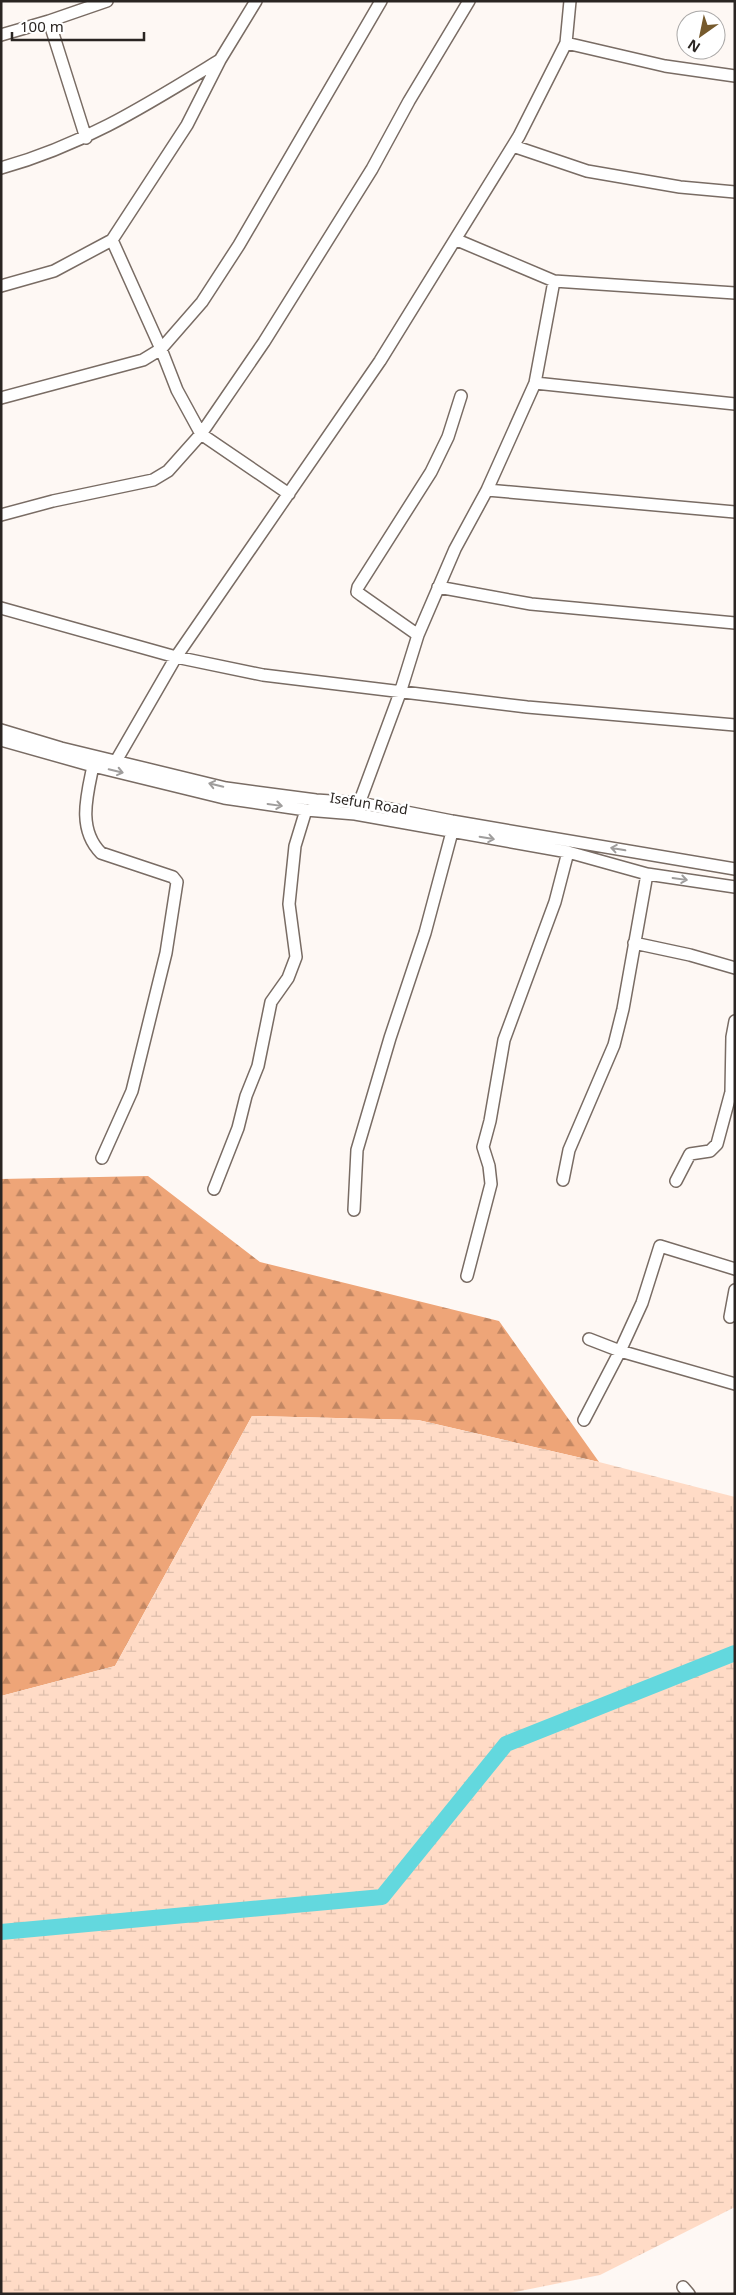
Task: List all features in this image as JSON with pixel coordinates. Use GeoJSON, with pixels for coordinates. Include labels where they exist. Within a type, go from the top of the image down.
{"type":"FeatureCollection","features":[{"type":"Feature","properties":{"kind":"street"},"geometry":{"type":"LineString","coordinates":[[1,35],[107,1]]}},
{"type":"Feature","properties":{"kind":"street"},"geometry":{"type":"LineString","coordinates":[[1,286],[54,271],[112,240],[187,125],[220,60],[256,1]]}},
{"type":"Feature","properties":{"kind":"street"},"geometry":{"type":"LineString","coordinates":[[1,398],[143,360],[161,349],[202,302],[239,244],[380,1]]}},
{"type":"Feature","properties":{"kind":"street"},"geometry":{"type":"LineString","coordinates":[[1,515],[162,476],[201,434],[264,342],[352,201],[469,1]]}},
{"type":"Feature","properties":{"kind":"street"},"geometry":{"type":"LineString","coordinates":[[116,761],[176,657],[380,361],[457,240],[513,146],[566,43],[570,1]]}},
{"type":"Feature","properties":{"kind":"street"},"geometry":{"type":"LineString","coordinates":[[49,21],[86,138]]}},
{"type":"Feature","properties":{"kind":"street"},"geometry":{"type":"LineString","coordinates":[[566,43],[665,66],[735,76]]}},
{"type":"Feature","properties":{"kind":"street"},"geometry":{"type":"LineString","coordinates":[[1,168],[86,138],[133,113],[220,60]]}},
{"type":"Feature","properties":{"kind":"street"},"geometry":{"type":"LineString","coordinates":[[513,146],[588,171],[680,188],[735,192]]}},
{"type":"Feature","properties":{"kind":"street"},"geometry":{"type":"LineString","coordinates":[[112,240],[161,349],[177,390],[201,434],[289,494]]}},
{"type":"Feature","properties":{"kind":"street"},"geometry":{"type":"LineString","coordinates":[[457,240],[554,281],[735,293]]}},
{"type":"Feature","properties":{"kind":"street"},"geometry":{"type":"LineString","coordinates":[[357,808],[400,693],[418,635],[438,587],[455,549],[487,490],[535,383],[554,281]]}},
{"type":"Feature","properties":{"kind":"street"},"geometry":{"type":"LineString","coordinates":[[535,383],[735,404]]}},
{"type":"Feature","properties":{"kind":"street"},"geometry":{"type":"LineString","coordinates":[[418,635],[361,595],[358,592],[358,587],[431,472],[448,437],[461,396]]}},
{"type":"Feature","properties":{"kind":"street"},"geometry":{"type":"LineString","coordinates":[[487,490],[735,512]]}},
{"type":"Feature","properties":{"kind":"street"},"geometry":{"type":"LineString","coordinates":[[438,587],[531,604],[735,623]]}},
{"type":"Feature","properties":{"kind":"street"},"geometry":{"type":"LineString","coordinates":[[1,608],[176,657],[263,675],[526,707],[735,725]]}},
{"type":"Feature","properties":{"kind":"street","name":"Isefun Road"},"geometry":{"type":"LineString","coordinates":[[1,730],[61,748],[226,788],[316,800],[357,808],[452,832],[568,852],[647,874],[735,887]]}},
{"type":"Feature","properties":{"kind":"street","name":"Isefun Road"},"geometry":{"type":"LineString","coordinates":[[1,740],[93,766],[224,798],[306,810],[357,808],[452,821],[735,869]]}},
{"type":"Feature","properties":{"kind":"street"},"geometry":{"type":"LineString","coordinates":[[93,766],[84,807],[89,832],[95,846],[101,853],[173,877],[177,882],[166,953],[132,1092],[102,1158]]}},
{"type":"Feature","properties":{"kind":"street"},"geometry":{"type":"LineString","coordinates":[[214,1189],[238,1128],[246,1096],[258,1066],[271,1002],[288,978],[296,957],[289,904],[295,846],[306,810]]}},
{"type":"Feature","properties":{"kind":"street"},"geometry":{"type":"LineString","coordinates":[[354,1210],[357,1150],[390,1038],[425,933],[452,832]]}},
{"type":"Feature","properties":{"kind":"street"},"geometry":{"type":"LineString","coordinates":[[467,1276],[491,1184],[489,1166],[483,1147],[490,1121],[504,1040],[555,902],[568,852]]}},
{"type":"Feature","properties":{"kind":"street"},"geometry":{"type":"LineString","coordinates":[[563,1180],[569,1150],[614,1045],[623,1009],[647,874]]}},
{"type":"Feature","properties":{"kind":"street"},"geometry":{"type":"LineString","coordinates":[[634,943],[735,968]]}},
{"type":"Feature","properties":{"kind":"street"},"geometry":{"type":"LineString","coordinates":[[676,1181],[690,1154],[710,1151],[716,1144],[733,1093],[732,1037],[735,1021]]}},
{"type":"Feature","properties":{"kind":"street"},"geometry":{"type":"LineString","coordinates":[[584,1420],[620,1351],[642,1303],[660,1246],[735,1269]]}},
{"type":"Feature","properties":{"kind":"street"},"geometry":{"type":"LineString","coordinates":[[730,1317],[735,1290]]}},
{"type":"Feature","properties":{"kind":"street"},"geometry":{"type":"LineString","coordinates":[[589,1339],[620,1351],[735,1384]]}},
{"type":"Feature","properties":{"kind":"green space"},"geometry":{"type":"Polygon","coordinates":[[[148,1176],[260,1262],[499,1321],[599,1462],[418,1420],[252,1416],[115,1666],[1,1696],[1,1179],[148,1176]]]}},
{"type":"Feature","properties":{"kind":"green space"},"geometry":{"type":"Polygon","coordinates":[[[252,1416],[418,1420],[599,1462],[735,1497],[735,2207],[600,2275],[505,2294],[1,2294],[1,1696],[115,1666],[252,1416]]]}},
{"type":"Feature","properties":{"kind":"waterway"},"geometry":{"type":"LineString","coordinates":[[1,1932],[382,1897],[506,1744],[735,1653]]}}]}
